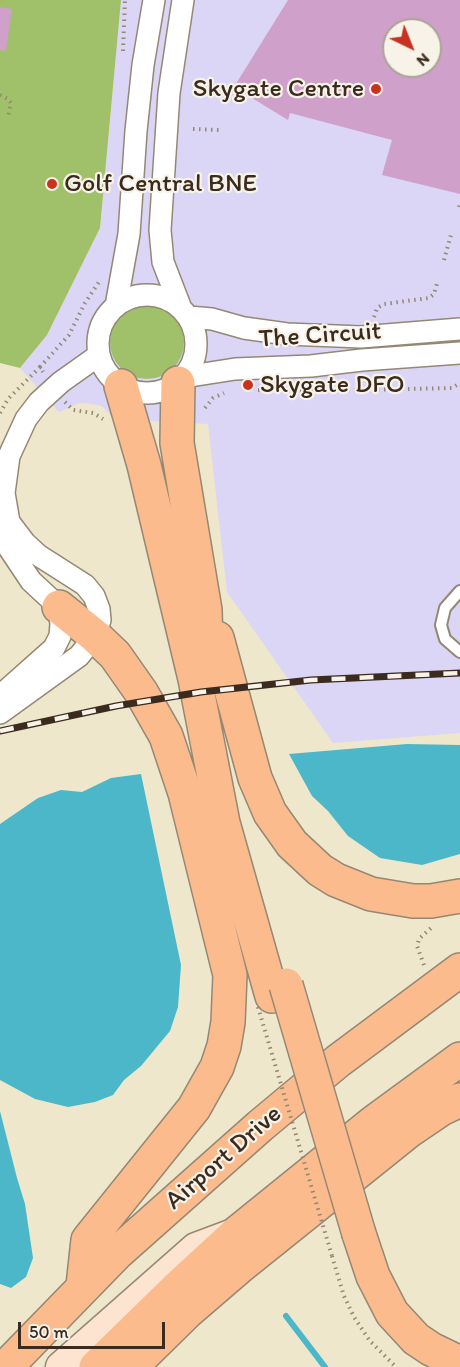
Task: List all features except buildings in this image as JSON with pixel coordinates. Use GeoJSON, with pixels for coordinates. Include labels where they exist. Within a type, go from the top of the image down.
{"type":"FeatureCollection","features":[{"type":"Feature","properties":{"kind":"main road"},"geometry":{"type":"LineString","coordinates":[[181,380],[175,429],[205,610],[206,648],[231,781],[255,879],[272,996]]}},
{"type":"Feature","properties":{"kind":"main road"},"geometry":{"type":"LineString","coordinates":[[121,386],[144,465],[193,669],[223,823],[346,1245],[364,1299],[377,1323],[395,1344],[426,1367]]}},
{"type":"Feature","properties":{"kind":"main road"},"geometry":{"type":"LineString","coordinates":[[59,607],[95,636],[128,673],[166,736],[185,794],[227,957],[230,998],[224,1046],[207,1088],[179,1128],[88,1240],[83,1286]]}},
{"type":"Feature","properties":{"kind":"main road"},"geometry":{"type":"LineString","coordinates":[[205,610],[219,643],[255,778],[270,813],[292,844],[313,864],[336,880],[371,894],[413,901],[431,901],[460,896]]}},
{"type":"Feature","properties":{"kind":"main road","name":"Airport Drive"},"geometry":{"type":"LineString","coordinates":[[6,1367],[83,1286],[162,1211],[338,1061],[448,978]]}},
{"type":"Feature","properties":{"kind":"main road","name":"Airport Drive"},"geometry":{"type":"LineString","coordinates":[[96,1367],[238,1232],[374,1122],[460,1059]]}},
{"type":"Feature","properties":{"kind":"main road"},"geometry":{"type":"LineString","coordinates":[[131,1367],[188,1311],[238,1268],[410,1130],[441,1108],[460,1100]]}},
{"type":"Feature","properties":{"kind":"main road","name":"Airport Drive"},"geometry":{"type":"LineString","coordinates":[[61,1367],[196,1248],[238,1232]]}},
{"type":"Feature","properties":{"kind":"main road"},"geometry":{"type":"LineString","coordinates":[[346,1245],[372,1276],[392,1313],[416,1339],[460,1363]]}},
{"type":"Feature","properties":{"kind":"street"},"geometry":{"type":"LineString","coordinates":[[116,306],[129,234],[143,65],[154,0]]}},
{"type":"Feature","properties":{"kind":"street"},"geometry":{"type":"LineString","coordinates":[[183,0],[169,93],[160,230],[164,262],[196,332],[197,348],[193,363],[181,380],[164,390],[150,393],[134,392],[111,378],[103,367],[98,341],[100,328],[116,306],[128,298],[141,294],[162,297],[185,311]]}},
{"type":"Feature","properties":{"kind":"street","name":"The Circuit"},"geometry":{"type":"LineString","coordinates":[[185,311],[244,328],[287,334],[361,338],[460,329]]}},
{"type":"Feature","properties":{"kind":"street","name":"The Circuit"},"geometry":{"type":"LineString","coordinates":[[181,380],[235,369],[311,366],[460,353]]}},
{"type":"Feature","properties":{"kind":"street"},"geometry":{"type":"LineString","coordinates":[[0,696],[54,648],[60,636],[59,607],[31,581],[9,548],[9,522],[4,493],[5,472],[14,440],[26,419],[54,387],[99,355]]}},
{"type":"Feature","properties":{"kind":"street"},"geometry":{"type":"LineString","coordinates":[[0,713],[79,656],[95,636],[100,620],[94,596],[85,585],[38,555],[25,543],[9,522]]}},
{"type":"Feature","properties":{"kind":"lane"},"geometry":{"type":"LineString","coordinates":[[460,591],[445,608],[441,625],[445,639],[460,652]]}},
{"type":"Feature","properties":{"kind":"path"},"geometry":{"type":"LineString","coordinates":[[123,57],[125,0]]}},
{"type":"Feature","properties":{"kind":"path"},"geometry":{"type":"LineString","coordinates":[[0,95],[8,99],[10,103],[8,117]]}},
{"type":"Feature","properties":{"kind":"path"},"geometry":{"type":"LineString","coordinates":[[193,129],[219,130]]}},
{"type":"Feature","properties":{"kind":"path"},"geometry":{"type":"LineString","coordinates":[[444,260],[452,231]]}},
{"type":"Feature","properties":{"kind":"path"},"geometry":{"type":"LineString","coordinates":[[0,413],[12,394],[69,335],[102,275]]}},
{"type":"Feature","properties":{"kind":"path"},"geometry":{"type":"LineString","coordinates":[[374,317],[377,308],[384,304],[429,298],[434,294],[438,280]]}},
{"type":"Feature","properties":{"kind":"path"},"geometry":{"type":"LineString","coordinates":[[40,367],[44,373]]}},
{"type":"Feature","properties":{"kind":"path"},"geometry":{"type":"LineString","coordinates":[[257,390],[452,388],[460,384]]}},
{"type":"Feature","properties":{"kind":"path"},"geometry":{"type":"LineString","coordinates":[[203,411],[213,399],[228,392]]}},
{"type":"Feature","properties":{"kind":"path"},"geometry":{"type":"LineString","coordinates":[[440,924],[431,927],[417,946],[421,960],[448,978]]}},
{"type":"Feature","properties":{"kind":"path"},"geometry":{"type":"LineString","coordinates":[[272,996],[346,1245],[344,1296],[354,1317],[375,1346],[396,1367]]}},
{"type":"Feature","properties":{"kind":"shaded area","name":"Skygate DFO"},"geometry":{"type":"Polygon","coordinates":[[[121,0],[460,0],[460,733],[333,743],[227,592],[208,424],[114,419],[102,406],[85,403],[59,412],[20,368],[47,335],[100,228],[121,0]]]}},
{"type":"Feature","properties":{"kind":"green space","name":"Golf Central BNE"},"geometry":{"type":"Polygon","coordinates":[[[0,0],[121,0],[100,228],[47,335],[20,368],[0,363],[0,0]]]}},
{"type":"Feature","properties":{"kind":"green space"},"geometry":{"type":"Polygon","coordinates":[[[147,305],[161,308],[173,316],[181,328],[184,342],[181,356],[173,368],[161,376],[147,379],[133,376],[121,368],[113,356],[110,342],[113,328],[121,316],[133,308],[147,305]]]}},
{"type":"Feature","properties":{"kind":"water"},"geometry":{"type":"Polygon","coordinates":[[[407,744],[460,745],[460,854],[422,865],[380,858],[348,836],[328,811],[312,796],[289,754],[407,744]]]}},
{"type":"Feature","properties":{"kind":"water"},"geometry":{"type":"Polygon","coordinates":[[[141,774],[181,965],[178,1007],[170,1031],[113,1095],[95,1102],[68,1107],[35,1099],[0,1080],[0,824],[38,798],[61,790],[82,792],[111,778],[141,774]]]}},
{"type":"Feature","properties":{"kind":"water"},"geometry":{"type":"Polygon","coordinates":[[[0,1111],[25,1204],[33,1258],[26,1277],[11,1288],[0,1284],[0,1111]]]}},
{"type":"Feature","properties":{"kind":"waterway"},"geometry":{"type":"LineString","coordinates":[[286,1316],[325,1367]]}},
{"type":"Feature","properties":{"kind":"railway"},"geometry":{"type":"LineString","coordinates":[[0,731],[116,706],[201,692],[311,680],[460,673]]}},
{"type":"Feature","properties":{"kind":"place","name":"Skygate Centre"},"geometry":{"type":"Point","coordinates":[376,89]}},
{"type":"Feature","properties":{"kind":"place","name":"Golf Central BNE"},"geometry":{"type":"Point","coordinates":[52,184]}},
{"type":"Feature","properties":{"kind":"place","name":"Skygate DFO"},"geometry":{"type":"Point","coordinates":[248,385]}}]}
